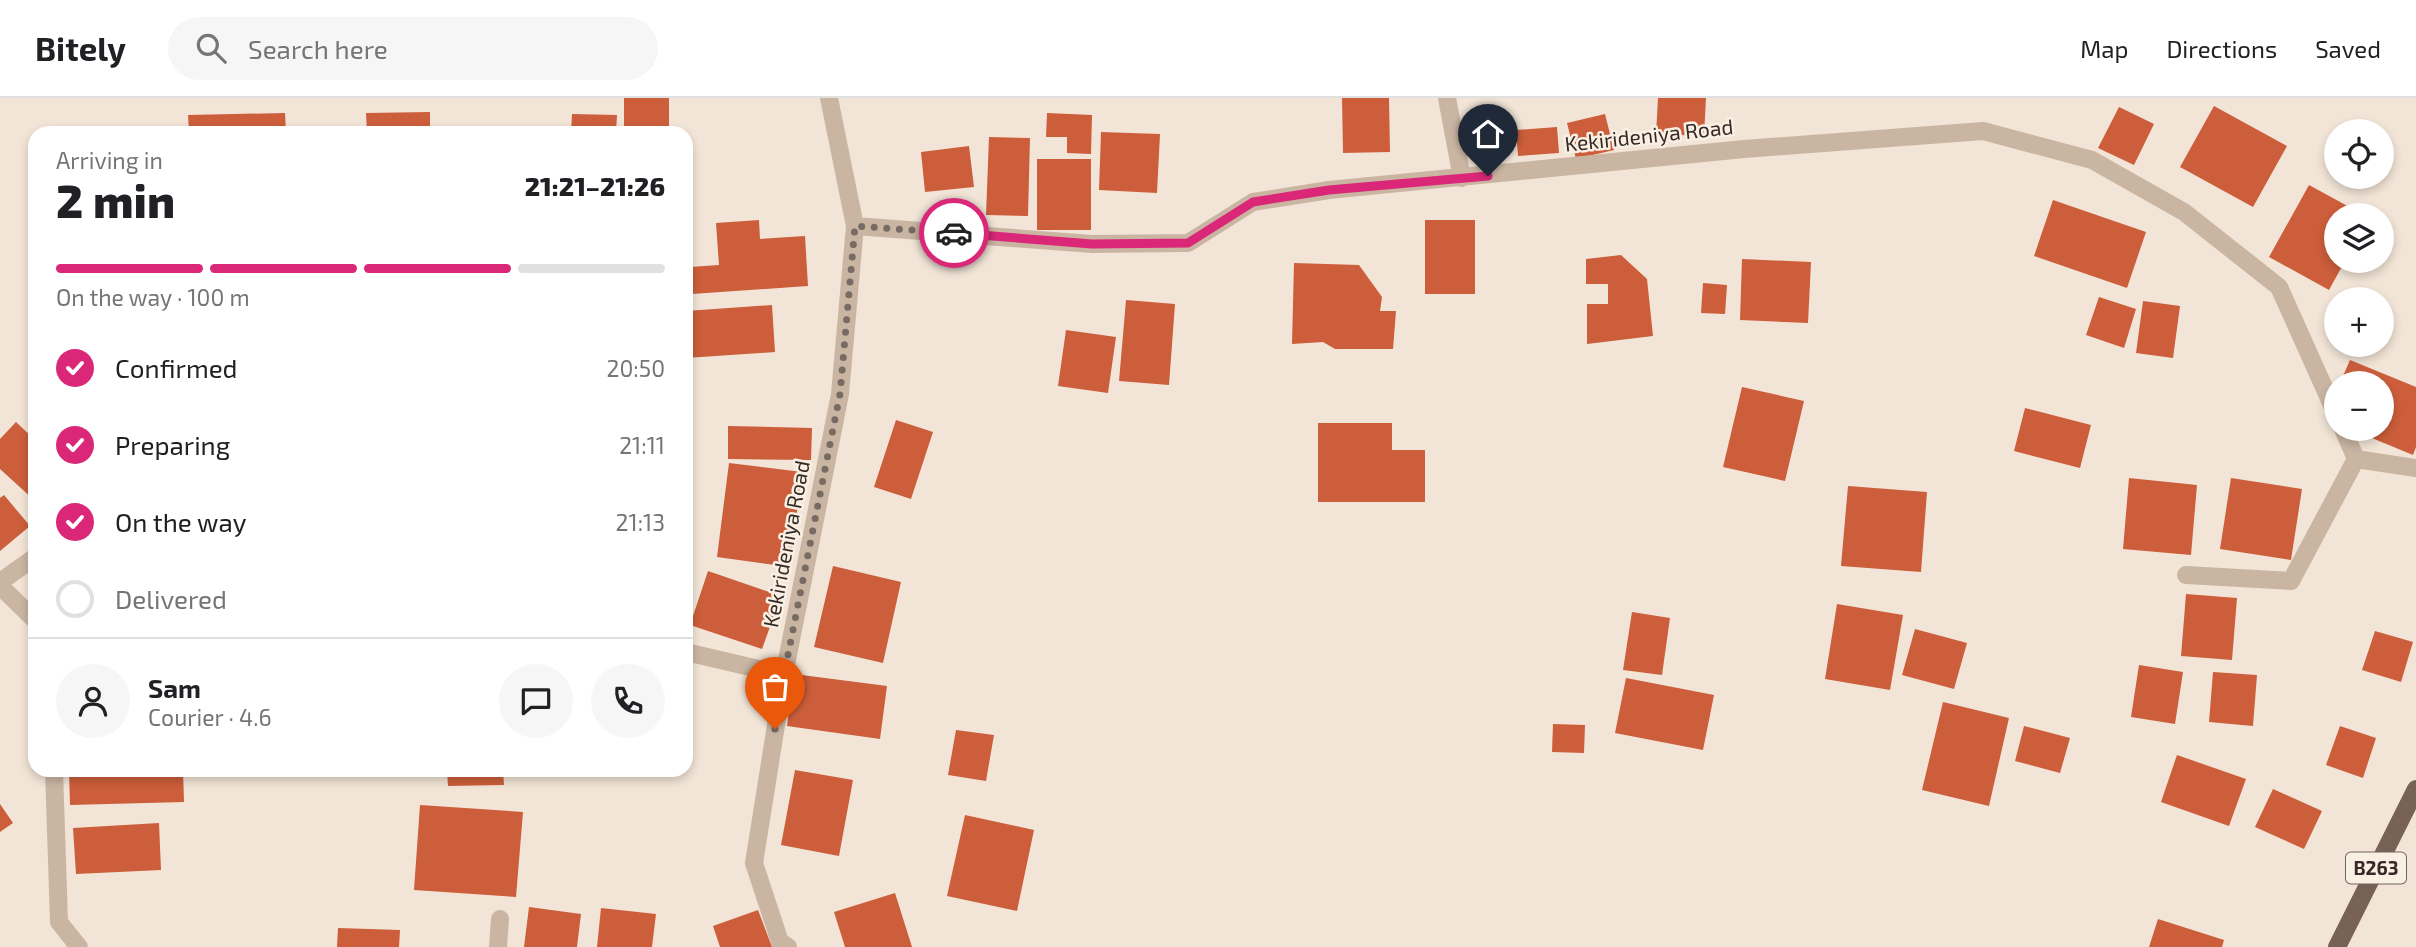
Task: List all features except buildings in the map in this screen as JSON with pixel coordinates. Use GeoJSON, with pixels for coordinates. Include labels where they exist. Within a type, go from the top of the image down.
{"type":"FeatureCollection","features":[{"type":"Feature","properties":{"kind":"main road","name":"B263"},"geometry":{"type":"LineString","coordinates":[[2337,947],[2416,789]]}},
{"type":"Feature","properties":{"kind":"street","name":"Kekirideniya Road"},"geometry":{"type":"LineString","coordinates":[[788,947],[780,942],[754,863],[784,675],[840,394],[855,226],[829,98]]}},
{"type":"Feature","properties":{"kind":"street"},"geometry":{"type":"LineString","coordinates":[[1447,98],[1462,178]]}},
{"type":"Feature","properties":{"kind":"street","name":"Kekirideniya Road"},"geometry":{"type":"LineString","coordinates":[[855,226],[1092,244],[1188,243],[1253,202],[1329,190],[1744,149],[1983,131],[2092,160],[2184,212],[2279,288],[2324,387]]}},
{"type":"Feature","properties":{"kind":"street"},"geometry":{"type":"LineString","coordinates":[[2349,441],[2357,458]]}},
{"type":"Feature","properties":{"kind":"street"},"geometry":{"type":"LineString","coordinates":[[2357,458],[2416,467]]}},
{"type":"Feature","properties":{"kind":"street"},"geometry":{"type":"LineString","coordinates":[[2186,575],[2291,581],[2357,458]]}},
{"type":"Feature","properties":{"kind":"street"},"geometry":{"type":"LineString","coordinates":[[28,562],[0,584],[28,610]]}},
{"type":"Feature","properties":{"kind":"street"},"geometry":{"type":"LineString","coordinates":[[693,654],[784,675]]}},
{"type":"Feature","properties":{"kind":"street"},"geometry":{"type":"LineString","coordinates":[[54,777],[59,922],[79,947]]}},
{"type":"Feature","properties":{"kind":"street"},"geometry":{"type":"LineString","coordinates":[[498,947],[500,919]]}},
{"type":"Feature","properties":{"kind":"way so far"},"geometry":{"type":"LineString","coordinates":[[775,729],[840,394],[855,226],[954,233]]}},
{"type":"Feature","properties":{"kind":"route"},"geometry":{"type":"LineString","coordinates":[[954,233],[1092,244],[1188,243],[1253,202],[1329,190],[1488,176]]}}]}
